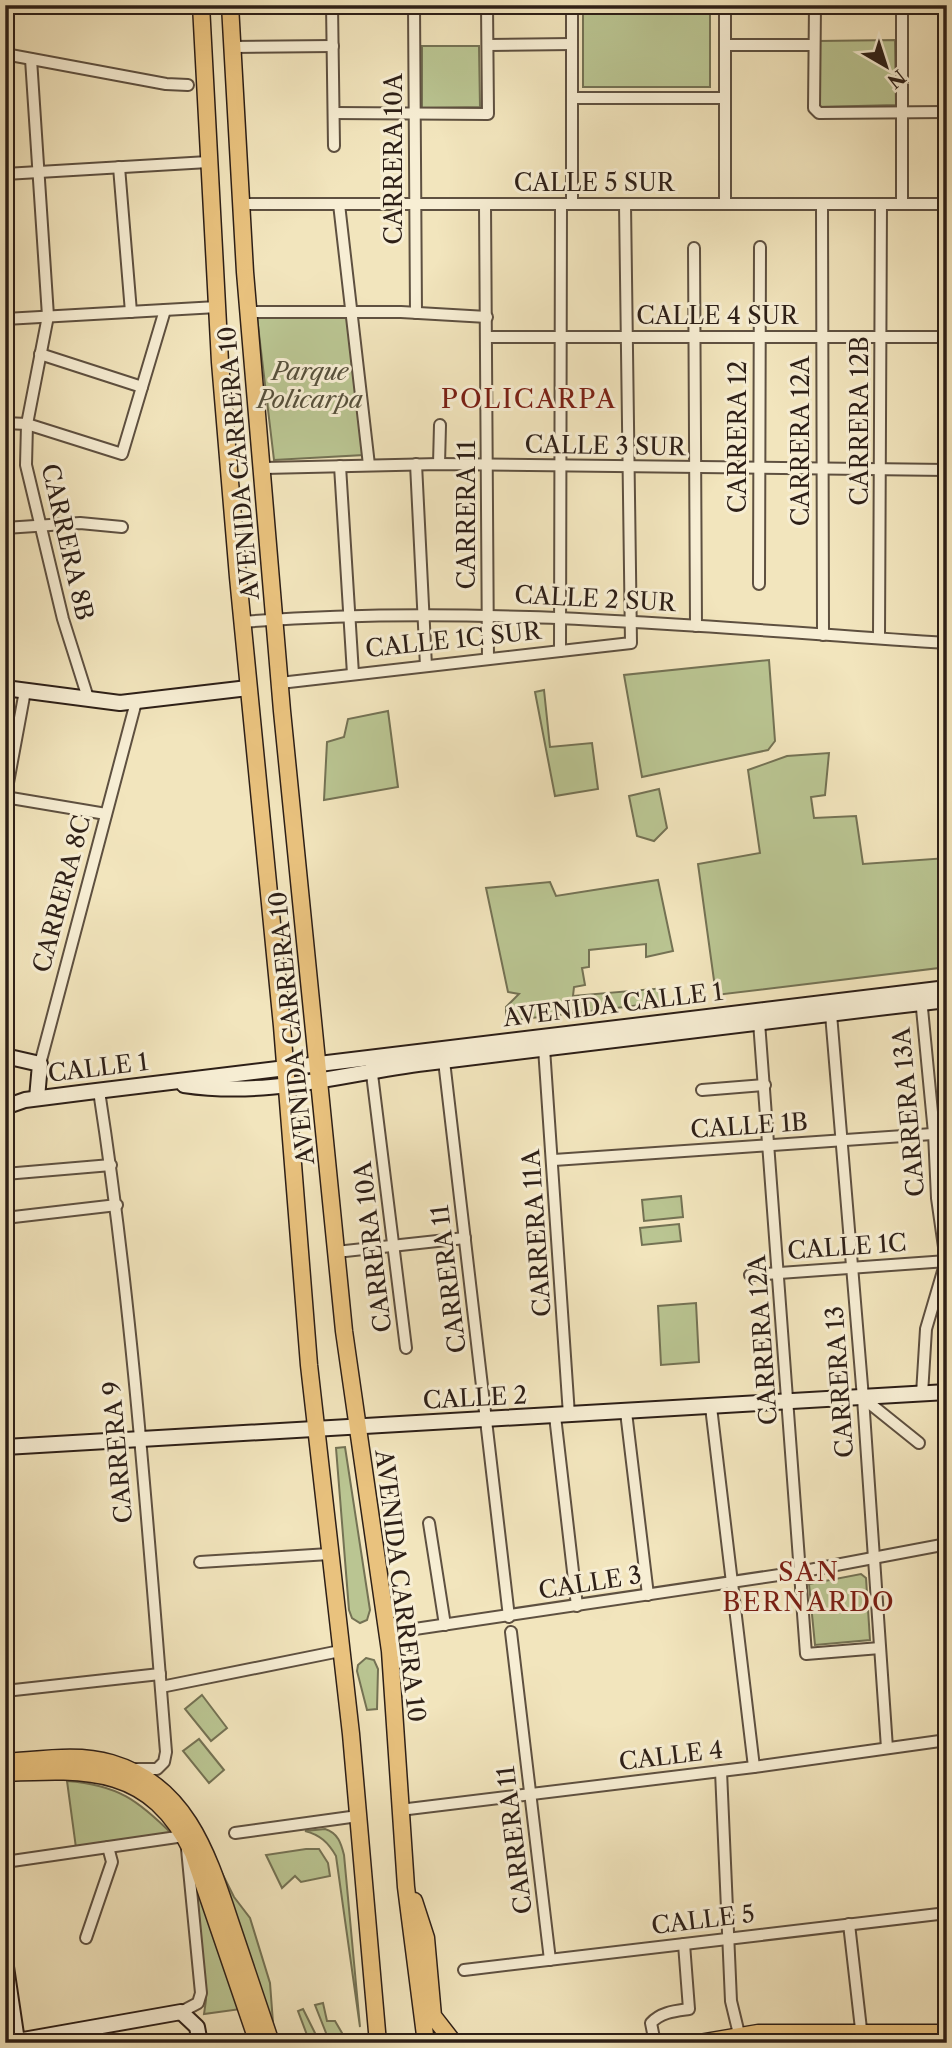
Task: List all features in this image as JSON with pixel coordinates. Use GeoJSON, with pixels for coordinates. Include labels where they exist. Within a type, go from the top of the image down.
{"type":"FeatureCollection","features":[{"type":"Feature","properties":{"kind":"main road","name":"AVENIDA CARRERA 10"},"geometry":{"type":"LineString","coordinates":[[201,5],[216,307],[242,622],[316,1429],[358,1816],[378,2043]]}},
{"type":"Feature","properties":{"kind":"main road","name":"AVENIDA CARRERA 10"},"geometry":{"type":"LineString","coordinates":[[230,5],[248,312],[264,468],[280,683],[336,1252],[357,1426],[388,1633],[406,1887],[426,2043]]}},
{"type":"Feature","properties":{"kind":"main road"},"geometry":{"type":"LineString","coordinates":[[5,1762],[82,1759],[119,1766],[169,1797],[185,1814],[201,1840],[271,2043]]}},
{"type":"Feature","properties":{"kind":"main road"},"geometry":{"type":"LineString","coordinates":[[5,1773],[79,1770],[111,1776],[149,1796],[172,1818],[185,1838],[258,2043]]}},
{"type":"Feature","properties":{"kind":"main road"},"geometry":{"type":"LineString","coordinates":[[406,1887],[424,1927],[433,2016],[454,2043]]}},
{"type":"Feature","properties":{"kind":"main road"},"geometry":{"type":"LineString","coordinates":[[699,2043],[739,2034],[947,2033]]}},
{"type":"Feature","properties":{"kind":"street"},"geometry":{"type":"LineString","coordinates":[[332,5],[334,146]]}},
{"type":"Feature","properties":{"kind":"street","name":"CARRERA 10A"},"geometry":{"type":"LineString","coordinates":[[414,5],[416,313]]}},
{"type":"Feature","properties":{"kind":"street"},"geometry":{"type":"LineString","coordinates":[[334,113],[488,114],[487,5]]}},
{"type":"Feature","properties":{"kind":"street"},"geometry":{"type":"LineString","coordinates":[[560,651],[561,337],[572,98],[572,5]]}},
{"type":"Feature","properties":{"kind":"street"},"geometry":{"type":"LineString","coordinates":[[725,5],[725,204]]}},
{"type":"Feature","properties":{"kind":"street"},"geometry":{"type":"LineString","coordinates":[[815,5],[814,108],[819,113],[947,112]]}},
{"type":"Feature","properties":{"kind":"street"},"geometry":{"type":"LineString","coordinates":[[902,5],[902,204]]}},
{"type":"Feature","properties":{"kind":"street"},"geometry":{"type":"LineString","coordinates":[[488,45],[572,44]]}},
{"type":"Feature","properties":{"kind":"street"},"geometry":{"type":"LineString","coordinates":[[725,45],[813,45]]}},
{"type":"Feature","properties":{"kind":"street"},"geometry":{"type":"LineString","coordinates":[[232,47],[333,46]]}},
{"type":"Feature","properties":{"kind":"street"},"geometry":{"type":"LineString","coordinates":[[5,54],[166,84],[188,85]]}},
{"type":"Feature","properties":{"kind":"street","name":"CARRERA 8B"},"geometry":{"type":"LineString","coordinates":[[31,59],[48,316],[27,424],[26,464],[63,620],[88,698]]}},
{"type":"Feature","properties":{"kind":"street"},"geometry":{"type":"LineString","coordinates":[[572,98],[725,98]]}},
{"type":"Feature","properties":{"kind":"street"},"geometry":{"type":"LineString","coordinates":[[5,174],[208,162]]}},
{"type":"Feature","properties":{"kind":"street"},"geometry":{"type":"LineString","coordinates":[[119,167],[131,312]]}},
{"type":"Feature","properties":{"kind":"street","name":"CALLE 5 SUR"},"geometry":{"type":"LineString","coordinates":[[242,204],[946,204]]}},
{"type":"Feature","properties":{"kind":"street"},"geometry":{"type":"LineString","coordinates":[[339,204],[369,465]]}},
{"type":"Feature","properties":{"kind":"street","name":"CARRERA 11"},"geometry":{"type":"LineString","coordinates":[[485,204],[489,465],[488,659]]}},
{"type":"Feature","properties":{"kind":"street"},"geometry":{"type":"LineString","coordinates":[[625,204],[631,621]]}},
{"type":"Feature","properties":{"kind":"street","name":"CARRERA 12A"},"geometry":{"type":"LineString","coordinates":[[822,204],[822,635]]}},
{"type":"Feature","properties":{"kind":"street","name":"CARRERA 12B"},"geometry":{"type":"LineString","coordinates":[[879,639],[883,470],[881,204]]}},
{"type":"Feature","properties":{"kind":"street"},"geometry":{"type":"LineString","coordinates":[[946,204],[947,643]]}},
{"type":"Feature","properties":{"kind":"street","name":"CARRERA 12"},"geometry":{"type":"LineString","coordinates":[[759,584],[760,247]]}},
{"type":"Feature","properties":{"kind":"street"},"geometry":{"type":"LineString","coordinates":[[694,248],[696,626]]}},
{"type":"Feature","properties":{"kind":"street"},"geometry":{"type":"LineString","coordinates":[[5,319],[216,307]]}},
{"type":"Feature","properties":{"kind":"street"},"geometry":{"type":"LineString","coordinates":[[5,423],[27,424],[122,454],[165,310]]}},
{"type":"Feature","properties":{"kind":"street"},"geometry":{"type":"LineString","coordinates":[[248,312],[416,313],[487,317]]}},
{"type":"Feature","properties":{"kind":"street","name":"CALLE 4 SUR"},"geometry":{"type":"LineString","coordinates":[[487,337],[946,337]]}},
{"type":"Feature","properties":{"kind":"street"},"geometry":{"type":"LineString","coordinates":[[40,354],[142,387]]}},
{"type":"Feature","properties":{"kind":"street"},"geometry":{"type":"LineString","coordinates":[[439,464],[440,425]]}},
{"type":"Feature","properties":{"kind":"street"},"geometry":{"type":"LineString","coordinates":[[416,464],[426,666]]}},
{"type":"Feature","properties":{"kind":"street","name":"CALLE 3 SUR"},"geometry":{"type":"LineString","coordinates":[[264,468],[439,464],[822,471],[946,470]]}},
{"type":"Feature","properties":{"kind":"street"},"geometry":{"type":"LineString","coordinates":[[340,466],[353,674]]}},
{"type":"Feature","properties":{"kind":"street"},"geometry":{"type":"LineString","coordinates":[[5,528],[80,523],[122,527]]}},
{"type":"Feature","properties":{"kind":"street","name":"CALLE 2 SUR"},"geometry":{"type":"LineString","coordinates":[[242,622],[349,614],[488,614],[947,643]]}},
{"type":"Feature","properties":{"kind":"street","name":"CALLE 1C SUR"},"geometry":{"type":"LineString","coordinates":[[280,683],[631,643],[631,621]]}},
{"type":"Feature","properties":{"kind":"street"},"geometry":{"type":"LineString","coordinates":[[5,688],[136,702],[248,688]]}},
{"type":"Feature","properties":{"kind":"street"},"geometry":{"type":"LineString","coordinates":[[25,691],[5,797],[106,814]]}},
{"type":"Feature","properties":{"kind":"street","name":"CARRERA 8C"},"geometry":{"type":"LineString","coordinates":[[37,1098],[40,1064],[136,702]]}},
{"type":"Feature","properties":{"kind":"street","name":"AVENIDA CALLE 1"},"geometry":{"type":"LineString","coordinates":[[285,1068],[831,1008],[920,997],[947,988]]}},
{"type":"Feature","properties":{"kind":"street","name":"AVENIDA CALLE 1"},"geometry":{"type":"LineString","coordinates":[[920,997],[947,1000]]}},
{"type":"Feature","properties":{"kind":"street","name":"CARRERA 13A"},"geometry":{"type":"LineString","coordinates":[[920,997],[934,1133],[937,1198],[946,1261],[926,1329],[922,1394]]}},
{"type":"Feature","properties":{"kind":"street","name":"AVENIDA CALLE 1"},"geometry":{"type":"LineString","coordinates":[[286,1086],[320,1083],[444,1061],[759,1022],[831,1008]]}},
{"type":"Feature","properties":{"kind":"street","name":"CARRERA 13"},"geometry":{"type":"LineString","coordinates":[[831,1008],[863,1398],[887,1748]]}},
{"type":"Feature","properties":{"kind":"street","name":"CARRERA 12A"},"geometry":{"type":"LineString","coordinates":[[759,1022],[806,1654],[880,1648]]}},
{"type":"Feature","properties":{"kind":"street","name":"CARRERA 11A"},"geometry":{"type":"LineString","coordinates":[[544,1048],[554,1160],[562,1416],[577,1606]]}},
{"type":"Feature","properties":{"kind":"street","name":"CALLE 1"},"geometry":{"type":"LineString","coordinates":[[5,1056],[40,1064]]}},
{"type":"Feature","properties":{"kind":"street","name":"CARRERA 10A"},"geometry":{"type":"LineString","coordinates":[[370,1057],[406,1348]]}},
{"type":"Feature","properties":{"kind":"street","name":"CARRERA 11"},"geometry":{"type":"LineString","coordinates":[[444,1061],[509,1617]]}},
{"type":"Feature","properties":{"kind":"street","name":"CALLE 1"},"geometry":{"type":"LineString","coordinates":[[5,1107],[37,1098],[285,1068]]}},
{"type":"Feature","properties":{"kind":"street","name":"CALLE 1"},"geometry":{"type":"LineString","coordinates":[[166,1083],[223,1090],[286,1086]]}},
{"type":"Feature","properties":{"kind":"street"},"geometry":{"type":"LineString","coordinates":[[702,1090],[765,1085]]}},
{"type":"Feature","properties":{"kind":"street","name":"CARRERA 9"},"geometry":{"type":"LineString","coordinates":[[99,1090],[117,1205],[140,1437],[161,1687],[164,1762],[151,1771],[119,1766]]}},
{"type":"Feature","properties":{"kind":"street","name":"CALLE 1B"},"geometry":{"type":"LineString","coordinates":[[554,1160],[947,1133]]}},
{"type":"Feature","properties":{"kind":"street"},"geometry":{"type":"LineString","coordinates":[[5,1174],[111,1165]]}},
{"type":"Feature","properties":{"kind":"street"},"geometry":{"type":"LineString","coordinates":[[5,1217],[117,1205]]}},
{"type":"Feature","properties":{"kind":"street"},"geometry":{"type":"LineString","coordinates":[[336,1252],[465,1238]]}},
{"type":"Feature","properties":{"kind":"street","name":"CALLE 1C"},"geometry":{"type":"LineString","coordinates":[[750,1275],[946,1261]]}},
{"type":"Feature","properties":{"kind":"street","name":"CALLE 2"},"geometry":{"type":"LineString","coordinates":[[5,1447],[140,1437],[562,1416],[947,1392]]}},
{"type":"Feature","properties":{"kind":"street"},"geometry":{"type":"LineString","coordinates":[[863,1398],[919,1444]]}},
{"type":"Feature","properties":{"kind":"street"},"geometry":{"type":"LineString","coordinates":[[711,1407],[754,1768]]}},
{"type":"Feature","properties":{"kind":"street"},"geometry":{"type":"LineString","coordinates":[[626,1412],[648,1595]]}},
{"type":"Feature","properties":{"kind":"street"},"geometry":{"type":"LineString","coordinates":[[429,1523],[445,1625]]}},
{"type":"Feature","properties":{"kind":"street","name":"CALLE 3"},"geometry":{"type":"LineString","coordinates":[[388,1633],[799,1572],[947,1544]]}},
{"type":"Feature","properties":{"kind":"street"},"geometry":{"type":"LineString","coordinates":[[200,1562],[329,1554]]}},
{"type":"Feature","properties":{"kind":"street","name":"CARRERA 11"},"geometry":{"type":"LineString","coordinates":[[512,1633],[550,1960]]}},
{"type":"Feature","properties":{"kind":"street"},"geometry":{"type":"LineString","coordinates":[[161,1687],[340,1651]]}},
{"type":"Feature","properties":{"kind":"street"},"geometry":{"type":"LineString","coordinates":[[5,1691],[160,1674]]}},
{"type":"Feature","properties":{"kind":"street","name":"CALLE 4"},"geometry":{"type":"LineString","coordinates":[[400,1810],[754,1768],[947,1740]]}},
{"type":"Feature","properties":{"kind":"street"},"geometry":{"type":"LineString","coordinates":[[721,1771],[731,2001],[739,2034]]}},
{"type":"Feature","properties":{"kind":"street"},"geometry":{"type":"LineString","coordinates":[[235,1833],[358,1816]]}},
{"type":"Feature","properties":{"kind":"street"},"geometry":{"type":"LineString","coordinates":[[5,1862],[185,1838],[201,1993],[198,2003],[181,2011],[13,2042],[5,1960]]}},
{"type":"Feature","properties":{"kind":"street"},"geometry":{"type":"LineString","coordinates":[[86,1938],[112,1862],[108,1847]]}},
{"type":"Feature","properties":{"kind":"street","name":"CALLE 5"},"geometry":{"type":"LineString","coordinates":[[464,1970],[947,1913]]}},
{"type":"Feature","properties":{"kind":"street"},"geometry":{"type":"LineString","coordinates":[[849,1924],[861,2029],[858,2034]]}},
{"type":"Feature","properties":{"kind":"street"},"geometry":{"type":"LineString","coordinates":[[655,2043],[651,2023],[665,2013],[689,2009],[684,1944]]}},
{"type":"Feature","properties":{"kind":"street"},"geometry":{"type":"LineString","coordinates":[[181,2011],[197,2027],[200,2043]]}},
{"type":"Feature","properties":{"kind":"green space"},"geometry":{"type":"Polygon","coordinates":[[[583,8],[710,8],[710,87],[583,87],[583,8]]]}},
{"type":"Feature","properties":{"kind":"green space"},"geometry":{"type":"Polygon","coordinates":[[[895,40],[896,105],[819,107],[818,41],[895,40]]]}},
{"type":"Feature","properties":{"kind":"green space"},"geometry":{"type":"Polygon","coordinates":[[[422,46],[479,46],[480,107],[422,108],[422,46]]]}},
{"type":"Feature","properties":{"kind":"green space","name":"Parque Policarpa"},"geometry":{"type":"Polygon","coordinates":[[[347,316],[364,455],[274,460],[257,317],[347,316]]]}},
{"type":"Feature","properties":{"kind":"green space"},"geometry":{"type":"Polygon","coordinates":[[[769,660],[775,741],[768,750],[642,777],[624,675],[769,660]]]}},
{"type":"Feature","properties":{"kind":"green space"},"geometry":{"type":"Polygon","coordinates":[[[544,690],[550,747],[592,743],[598,789],[555,796],[535,692],[544,690]]]}},
{"type":"Feature","properties":{"kind":"green space"},"geometry":{"type":"Polygon","coordinates":[[[388,711],[398,787],[324,800],[327,742],[344,737],[348,719],[388,711]]]}},
{"type":"Feature","properties":{"kind":"green space"},"geometry":{"type":"Polygon","coordinates":[[[829,753],[825,795],[811,797],[814,818],[856,816],[863,864],[947,858],[947,967],[716,995],[698,864],[760,853],[748,770],[787,756],[829,753]]]}},
{"type":"Feature","properties":{"kind":"green space"},"geometry":{"type":"Polygon","coordinates":[[[659,789],[667,828],[654,841],[637,836],[629,796],[659,789]]]}},
{"type":"Feature","properties":{"kind":"green space"},"geometry":{"type":"Polygon","coordinates":[[[658,880],[673,951],[646,957],[646,944],[589,950],[589,967],[582,968],[585,985],[574,987],[573,996],[665,988],[666,1002],[506,1021],[506,1007],[519,994],[508,992],[486,888],[550,882],[556,896],[658,880]]]}},
{"type":"Feature","properties":{"kind":"green space"},"geometry":{"type":"Polygon","coordinates":[[[681,1196],[683,1217],[644,1221],[642,1200],[681,1196]]]}},
{"type":"Feature","properties":{"kind":"green space"},"geometry":{"type":"Polygon","coordinates":[[[679,1224],[681,1241],[642,1245],[640,1228],[679,1224]]]}},
{"type":"Feature","properties":{"kind":"green space"},"geometry":{"type":"Polygon","coordinates":[[[696,1303],[699,1362],[661,1365],[658,1306],[696,1303]]]}},
{"type":"Feature","properties":{"kind":"green space"},"geometry":{"type":"Polygon","coordinates":[[[345,1447],[370,1610],[367,1620],[360,1623],[352,1618],[349,1610],[336,1448],[345,1447]]]}},
{"type":"Feature","properties":{"kind":"green space"},"geometry":{"type":"Polygon","coordinates":[[[861,1574],[866,1578],[870,1640],[815,1645],[809,1584],[861,1574]]]}},
{"type":"Feature","properties":{"kind":"green space"},"geometry":{"type":"Polygon","coordinates":[[[366,1658],[374,1660],[378,1669],[377,1709],[367,1710],[357,1671],[358,1665],[366,1658]]]}},
{"type":"Feature","properties":{"kind":"green space"},"geometry":{"type":"Polygon","coordinates":[[[202,1695],[227,1728],[211,1741],[185,1709],[202,1695]]]}},
{"type":"Feature","properties":{"kind":"green space"},"geometry":{"type":"Polygon","coordinates":[[[199,1739],[224,1770],[209,1783],[183,1751],[199,1739]]]}},
{"type":"Feature","properties":{"kind":"green space"},"geometry":{"type":"Polygon","coordinates":[[[67,1781],[100,1786],[126,1796],[149,1812],[173,1835],[76,1848],[67,1781]]]}},
{"type":"Feature","properties":{"kind":"green space"},"geometry":{"type":"Polygon","coordinates":[[[325,1829],[336,1836],[344,1855],[360,2027],[336,1856],[323,1840],[305,1831],[325,1829]]]}},
{"type":"Feature","properties":{"kind":"green space"},"geometry":{"type":"Polygon","coordinates":[[[319,1849],[328,1863],[330,1876],[301,1882],[295,1876],[282,1888],[266,1855],[319,1849]]]}},
{"type":"Feature","properties":{"kind":"green space"},"geometry":{"type":"Polygon","coordinates":[[[215,1859],[234,1897],[250,1918],[270,1983],[274,2036],[215,1859]]]}},
{"type":"Feature","properties":{"kind":"green space"},"geometry":{"type":"Polygon","coordinates":[[[196,1881],[241,2009],[204,2014],[206,2000],[196,1881]]]}},
{"type":"Feature","properties":{"kind":"green space"},"geometry":{"type":"Polygon","coordinates":[[[323,2003],[327,2021],[335,2021],[342,2033],[335,2043],[330,2043],[315,2005],[323,2003]]]}},
{"type":"Feature","properties":{"kind":"green space"},"geometry":{"type":"Polygon","coordinates":[[[303,2009],[320,2043],[310,2043],[298,2011],[303,2009]]]}},
{"type":"Feature","properties":{"kind":"district","name":"POLICARPA"},"geometry":{"type":"Point","coordinates":[529,399]}},
{"type":"Feature","properties":{"kind":"district","name":"SAN BERNARDO"},"geometry":{"type":"Point","coordinates":[809,1587]}}]}
